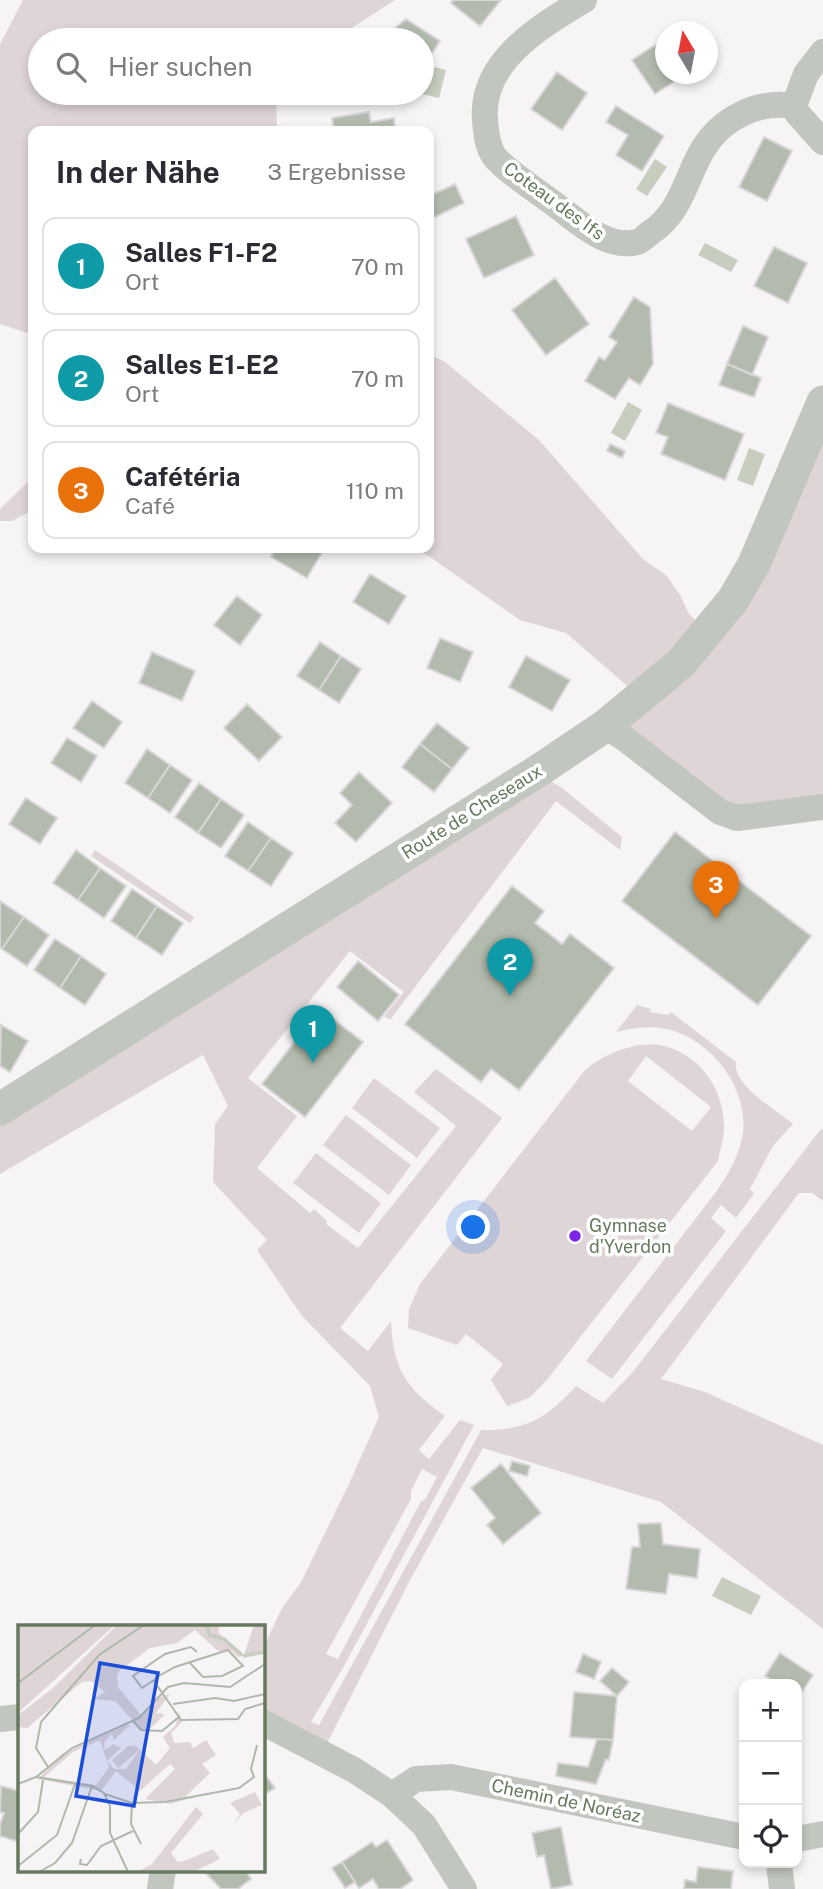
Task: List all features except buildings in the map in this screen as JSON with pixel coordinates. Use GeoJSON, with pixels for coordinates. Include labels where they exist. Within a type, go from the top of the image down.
{"type":"FeatureCollection","features":[{"type":"Feature","properties":{"kind":"street","name":"Coteau des Ifs"},"geometry":{"type":"LineString","coordinates":[[584,0],[551,20],[520,44],[497,68],[484,103],[487,137],[494,157],[589,229],[610,241],[638,242],[658,228],[677,204],[703,149],[723,126],[750,110],[779,104],[794,107]]}},
{"type":"Feature","properties":{"kind":"street"},"geometry":{"type":"LineString","coordinates":[[823,52],[807,74],[794,107],[823,142]]}},
{"type":"Feature","properties":{"kind":"street","name":"Route de Cheseaux"},"geometry":{"type":"LineString","coordinates":[[0,1109],[538,771],[604,726],[681,663],[733,600],[754,564],[823,402]]}},
{"type":"Feature","properties":{"kind":"street"},"geometry":{"type":"LineString","coordinates":[[604,726],[624,738],[720,812],[737,818],[823,807]]}},
{"type":"Feature","properties":{"kind":"street"},"geometry":{"type":"LineString","coordinates":[[0,1718],[18,1717]]}},
{"type":"Feature","properties":{"kind":"street"},"geometry":{"type":"LineString","coordinates":[[264,1723],[354,1770],[392,1795],[424,1825],[464,1889]]}},
{"type":"Feature","properties":{"kind":"street","name":"Chemin de Noréaz"},"geometry":{"type":"LineString","coordinates":[[392,1795],[416,1779],[452,1777],[739,1836]]}},
{"type":"Feature","properties":{"kind":"street"},"geometry":{"type":"LineString","coordinates":[[802,1838],[823,1834]]}},
{"type":"Feature","properties":{"kind":"street"},"geometry":{"type":"LineString","coordinates":[[780,1868],[782,1889]]}},
{"type":"Feature","properties":{"kind":"street"},"geometry":{"type":"LineString","coordinates":[[160,1889],[163,1871]]}},
{"type":"Feature","properties":{"kind":"shaded area"},"geometry":{"type":"Polygon","coordinates":[[[23,0],[395,0],[352,28],[28,28],[28,105],[276,105],[277,126],[28,126],[28,333],[0,324],[0,44],[23,0]]]}},
{"type":"Feature","properties":{"kind":"shaded area"},"geometry":{"type":"Polygon","coordinates":[[[434,67],[446,70],[439,98],[434,97],[434,67]]]}},
{"type":"Feature","properties":{"kind":"shaded area"},"geometry":{"type":"Polygon","coordinates":[[[655,159],[667,167],[647,196],[636,189],[655,159]]]}},
{"type":"Feature","properties":{"kind":"shaded area"},"geometry":{"type":"Polygon","coordinates":[[[705,243],[738,260],[731,272],[698,255],[705,243]]]}},
{"type":"Feature","properties":{"kind":"shaded area"},"geometry":{"type":"Polygon","coordinates":[[[434,356],[445,362],[539,440],[643,559],[667,576],[689,614],[707,631],[823,402],[823,807],[737,818],[624,738],[639,696],[566,633],[520,620],[424,553],[434,553],[434,356]]]}},
{"type":"Feature","properties":{"kind":"shaded area"},"geometry":{"type":"Polygon","coordinates":[[[628,402],[642,410],[625,441],[611,433],[628,402]]]}},
{"type":"Feature","properties":{"kind":"shaded area"},"geometry":{"type":"Polygon","coordinates":[[[749,448],[765,454],[753,486],[737,480],[749,448]]]}},
{"type":"Feature","properties":{"kind":"shaded area"},"geometry":{"type":"Polygon","coordinates":[[[28,482],[28,513],[12,521],[0,521],[0,509],[28,482]]]}},
{"type":"Feature","properties":{"kind":"shaded area"},"geometry":{"type":"Polygon","coordinates":[[[542,776],[562,788],[622,837],[620,850],[556,801],[390,1020],[384,1016],[404,992],[350,951],[248,1078],[297,1116],[257,1168],[310,1213],[314,1209],[327,1221],[326,1224],[358,1248],[456,1126],[414,1092],[436,1069],[502,1118],[340,1328],[368,1351],[391,1321],[395,1353],[404,1376],[420,1396],[445,1416],[419,1450],[429,1459],[460,1420],[474,1425],[311,1722],[319,1725],[481,1430],[511,1428],[534,1420],[555,1407],[576,1386],[603,1403],[632,1373],[821,1129],[823,1201],[812,1193],[799,1193],[661,1379],[705,1392],[823,1445],[823,1629],[661,1502],[483,1448],[409,1582],[322,1753],[264,1723],[264,1646],[282,1608],[300,1584],[379,1417],[370,1386],[302,1316],[257,1250],[267,1240],[213,1182],[215,1124],[228,1106],[203,1055],[0,1174],[0,1109],[542,776]],[[422,1469],[411,1491],[411,1499],[326,1654],[338,1659],[420,1503],[426,1498],[437,1477],[422,1469]]]}},
{"type":"Feature","properties":{"kind":"shaded area"},"geometry":{"type":"Polygon","coordinates":[[[95,850],[194,917],[190,923],[91,856],[95,850]]]}},
{"type":"Feature","properties":{"kind":"shaded area"},"geometry":{"type":"Polygon","coordinates":[[[637,1005],[651,1009],[650,1012],[668,1015],[671,1012],[736,1062],[737,1071],[748,1088],[793,1124],[773,1146],[750,1189],[754,1194],[736,1218],[721,1205],[711,1218],[726,1231],[612,1379],[586,1361],[716,1192],[733,1164],[743,1133],[739,1097],[721,1064],[708,1051],[676,1032],[659,1028],[616,1032],[637,1005]]]}},
{"type":"Feature","properties":{"kind":"shaded area"},"geometry":{"type":"Polygon","coordinates":[[[638,1045],[674,1049],[687,1056],[707,1075],[715,1087],[723,1115],[724,1133],[718,1161],[546,1381],[529,1398],[507,1406],[491,1380],[503,1364],[466,1334],[457,1345],[408,1328],[409,1309],[420,1284],[585,1070],[616,1051],[638,1045]],[[646,1056],[628,1081],[692,1131],[711,1107],[646,1056]]]}},
{"type":"Feature","properties":{"kind":"shaded area"},"geometry":{"type":"Polygon","coordinates":[[[374,1078],[440,1128],[417,1158],[352,1108],[374,1078]]]}},
{"type":"Feature","properties":{"kind":"shaded area"},"geometry":{"type":"Polygon","coordinates":[[[346,1115],[411,1165],[389,1195],[323,1145],[346,1115]]]}},
{"type":"Feature","properties":{"kind":"shaded area"},"geometry":{"type":"Polygon","coordinates":[[[316,1153],[381,1203],[359,1233],[293,1183],[316,1153]]]}},
{"type":"Feature","properties":{"kind":"shaded area"},"geometry":{"type":"Polygon","coordinates":[[[722,1577],[761,1596],[751,1615],[712,1596],[722,1577]]]}},
{"type":"Feature","properties":{"kind":"place","name":"Cafétéria"},"geometry":{"type":"Point","coordinates":[716,919]}},
{"type":"Feature","properties":{"kind":"place","name":"Salles E1-E2"},"geometry":{"type":"Point","coordinates":[510,996]}},
{"type":"Feature","properties":{"kind":"place","name":"Salles F1-F2"},"geometry":{"type":"Point","coordinates":[313,1063]}},
{"type":"Feature","properties":{"kind":"place","name":"Gymnase d'Yverdon"},"geometry":{"type":"Point","coordinates":[575,1236]}}]}
